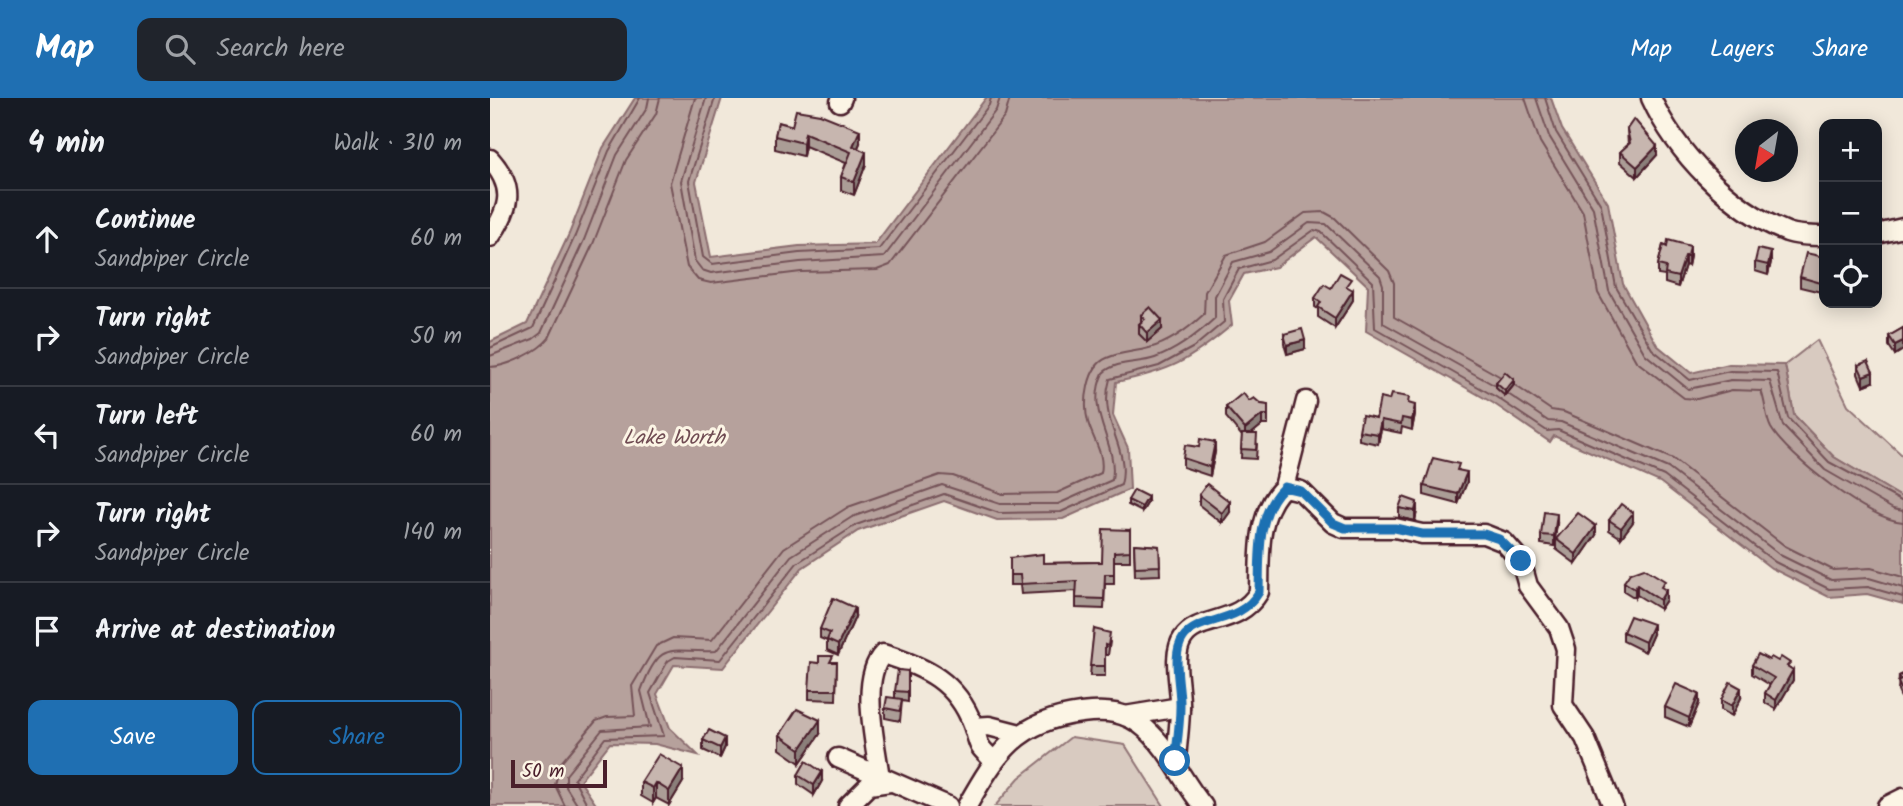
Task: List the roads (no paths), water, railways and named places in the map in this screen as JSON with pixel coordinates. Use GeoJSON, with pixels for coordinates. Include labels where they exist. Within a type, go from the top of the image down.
{"type":"FeatureCollection","features":[{"type":"Feature","properties":{"kind":"street"},"geometry":{"type":"LineString","coordinates":[[1651,98],[1675,140],[1701,170],[1753,214],[1789,233],[1819,236]]}},
{"type":"Feature","properties":{"kind":"street"},"geometry":{"type":"LineString","coordinates":[[490,159],[503,173],[508,189],[504,212],[490,237]]}},
{"type":"Feature","properties":{"kind":"street"},"geometry":{"type":"LineString","coordinates":[[1882,233],[1903,228]]}},
{"type":"Feature","properties":{"kind":"street"},"geometry":{"type":"LineString","coordinates":[[1175,761],[1180,707],[1178,653],[1181,639],[1191,629],[1235,616],[1259,592],[1261,542],[1267,512],[1275,495],[1284,487],[1306,401]]}},
{"type":"Feature","properties":{"kind":"street"},"geometry":{"type":"LineString","coordinates":[[1284,487],[1301,491],[1333,523],[1345,528],[1395,528],[1422,534],[1484,534],[1504,542],[1521,561],[1528,586],[1559,628],[1566,649],[1563,705],[1585,738],[1613,806]]}},
{"type":"Feature","properties":{"kind":"street"},"geometry":{"type":"LineString","coordinates":[[885,780],[870,692],[876,662],[883,654],[928,672],[953,687],[974,727],[976,744],[994,761]]}},
{"type":"Feature","properties":{"kind":"street"},"geometry":{"type":"LineString","coordinates":[[1125,716],[1180,707]]}},
{"type":"Feature","properties":{"kind":"street"},"geometry":{"type":"LineString","coordinates":[[967,806],[994,761],[1020,734],[1039,722],[1104,709],[1125,716],[1143,727],[1175,761],[1203,806]]}},
{"type":"Feature","properties":{"kind":"street"},"geometry":{"type":"LineString","coordinates":[[974,727],[989,726],[1020,734]]}},
{"type":"Feature","properties":{"kind":"street"},"geometry":{"type":"LineString","coordinates":[[838,758],[948,806]]}},
{"type":"Feature","properties":{"kind":"street"},"geometry":{"type":"LineString","coordinates":[[848,806],[869,785],[885,780]]}},
{"type":"Feature","properties":{"kind":"street"},"geometry":{"type":"LineString","coordinates":[[1886,806],[1903,798]]}},
{"type":"Feature","properties":{"kind":"water","name":"Lake Worth"},"geometry":{"type":"Polygon","coordinates":[[[635,98],[722,98],[696,182],[711,257],[799,246],[875,244],[986,98],[1551,98],[1562,129],[1608,203],[1623,284],[1657,345],[1691,373],[1729,364],[1785,365],[1794,415],[1834,457],[1903,498],[1903,604],[1867,594],[1829,597],[1771,568],[1660,482],[1554,436],[1550,442],[1493,403],[1366,331],[1368,286],[1316,237],[1276,267],[1244,274],[1229,301],[1232,325],[1203,348],[1166,369],[1116,382],[1113,415],[1128,448],[1130,489],[1063,519],[997,520],[944,501],[858,531],[802,568],[723,668],[674,665],[657,694],[670,728],[698,755],[655,744],[610,743],[580,781],[597,806],[490,806],[490,342],[527,324],[569,234],[603,148],[635,98]]]}}]}
